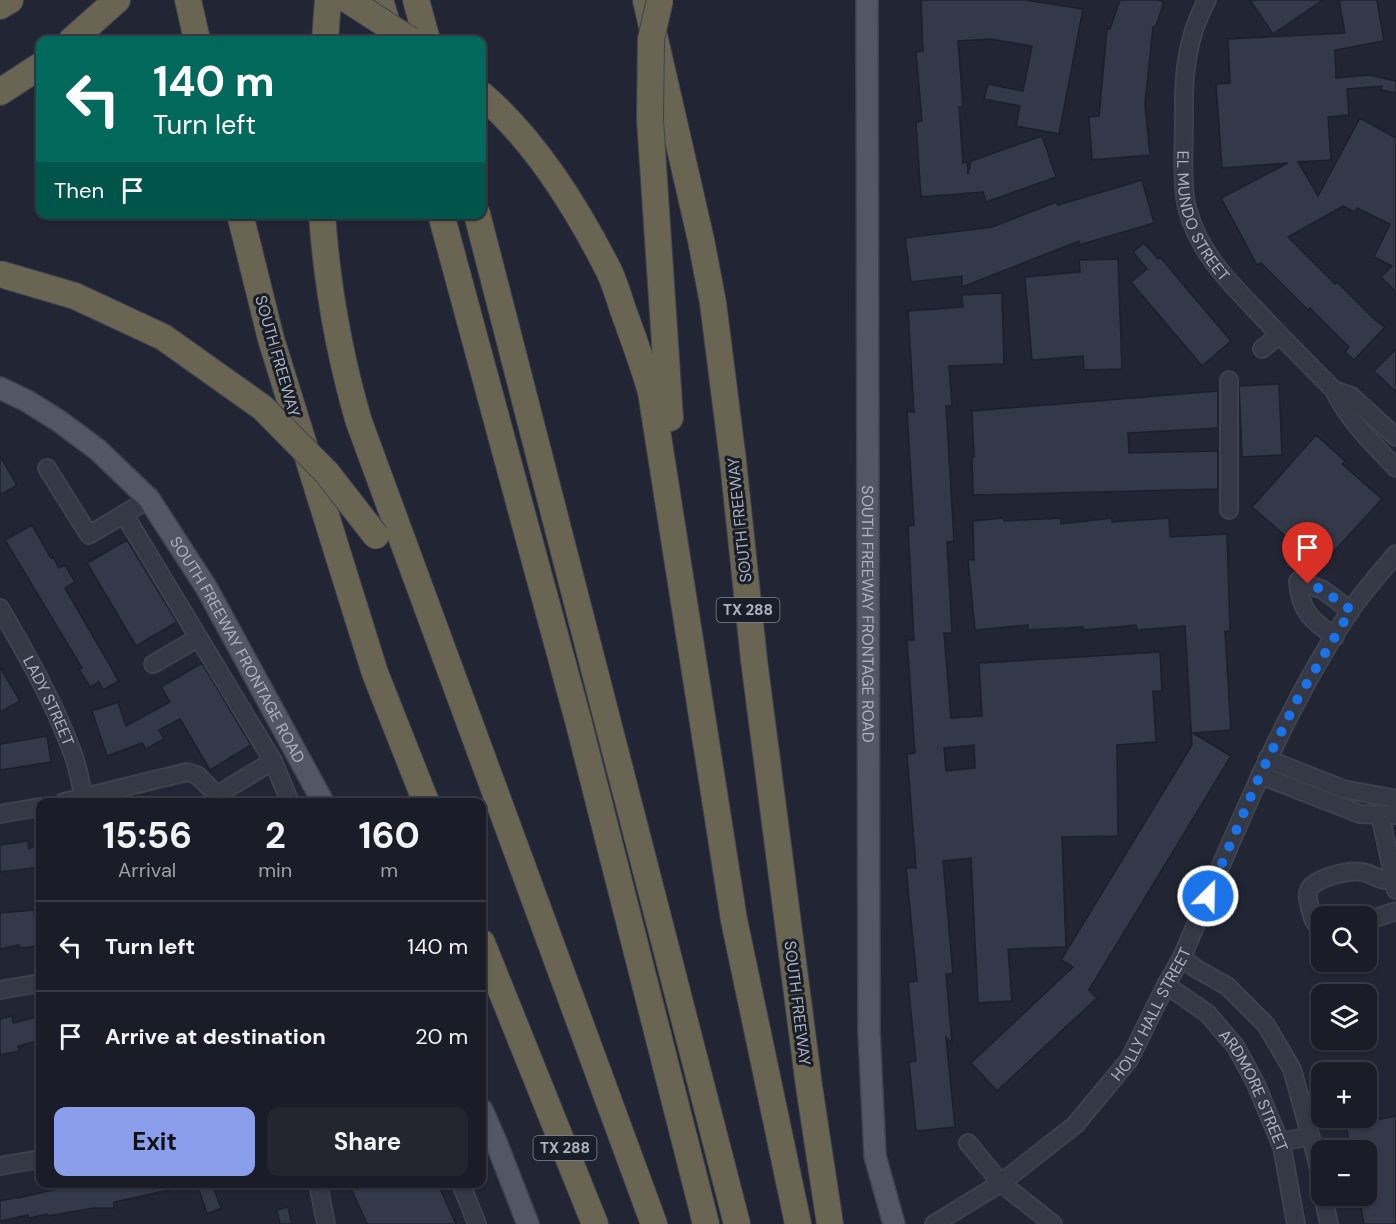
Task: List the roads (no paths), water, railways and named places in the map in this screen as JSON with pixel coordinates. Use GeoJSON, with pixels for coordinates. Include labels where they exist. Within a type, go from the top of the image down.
{"type":"FeatureCollection","features":[{"type":"Feature","properties":{"kind":"highway"},"geometry":{"type":"LineString","coordinates":[[0,6],[10,0]]}},
{"type":"Feature","properties":{"kind":"highway"},"geometry":{"type":"LineString","coordinates":[[76,36],[117,0]]}},
{"type":"Feature","properties":{"kind":"highway"},"geometry":{"type":"LineString","coordinates":[[188,0],[196,36]]}},
{"type":"Feature","properties":{"kind":"highway"},"geometry":{"type":"LineString","coordinates":[[325,36],[328,0]]}},
{"type":"Feature","properties":{"kind":"highway"},"geometry":{"type":"LineString","coordinates":[[348,0],[404,36]]}},
{"type":"Feature","properties":{"kind":"highway"},"geometry":{"type":"LineString","coordinates":[[380,0],[391,36]]}},
{"type":"Feature","properties":{"kind":"highway"},"geometry":{"type":"LineString","coordinates":[[416,0],[427,36]]}},
{"type":"Feature","properties":{"kind":"highway","name":"SOUTH FREEWAY"},"geometry":{"type":"LineString","coordinates":[[646,0],[713,303],[733,461],[754,660],[809,1086],[830,1224]]}},
{"type":"Feature","properties":{"kind":"highway"},"geometry":{"type":"LineString","coordinates":[[660,0],[651,39],[650,120],[680,571]]}},
{"type":"Feature","properties":{"kind":"highway"},"geometry":{"type":"LineString","coordinates":[[0,92],[36,69]]}},
{"type":"Feature","properties":{"kind":"highway"},"geometry":{"type":"LineString","coordinates":[[486,99],[540,158],[579,216],[610,273],[651,392],[734,920],[797,1220]]}},
{"type":"Feature","properties":{"kind":"highway","name":"SOUTH FREEWAY"},"geometry":{"type":"LineString","coordinates":[[241,219],[271,339],[375,673],[424,798]]}},
{"type":"Feature","properties":{"kind":"highway"},"geometry":{"type":"LineString","coordinates":[[322,219],[329,290],[346,375],[386,529],[422,594],[606,1099],[654,1224]]}},
{"type":"Feature","properties":{"kind":"highway"},"geometry":{"type":"LineString","coordinates":[[442,219],[578,720],[706,1224]]}},
{"type":"Feature","properties":{"kind":"highway"},"geometry":{"type":"LineString","coordinates":[[478,219],[737,1224]]}},
{"type":"Feature","properties":{"kind":"highway"},"geometry":{"type":"LineString","coordinates":[[0,274],[75,296],[163,337],[263,408],[386,529]]}},
{"type":"Feature","properties":{"kind":"highway","name":"TX 288"},"geometry":{"type":"LineString","coordinates":[[486,953],[596,1224]]}},
{"type":"Feature","properties":{"kind":"highway"},"geometry":{"type":"LineString","coordinates":[[606,1099],[643,1224]]}},
{"type":"Feature","properties":{"kind":"main road","name":"SOUTH FREEWAY FRONTAGE ROAD"},"geometry":{"type":"LineString","coordinates":[[867,0],[868,1032],[874,1156],[894,1224]]}},
{"type":"Feature","properties":{"kind":"main road","name":"SOUTH FREEWAY FRONTAGE ROAD"},"geometry":{"type":"LineString","coordinates":[[0,388],[27,401],[90,444],[149,499],[206,587],[318,794]]}},
{"type":"Feature","properties":{"kind":"main road"},"geometry":{"type":"LineString","coordinates":[[486,1119],[528,1224]]}},
{"type":"Feature","properties":{"kind":"street","name":"EL MUNDO STREET"},"geometry":{"type":"LineString","coordinates":[[1207,0],[1193,30],[1185,71],[1184,145],[1187,209],[1198,240],[1218,269],[1334,390],[1339,402],[1362,432],[1396,468]]}},
{"type":"Feature","properties":{"kind":"street"},"geometry":{"type":"LineString","coordinates":[[1262,349],[1279,335]]}},
{"type":"Feature","properties":{"kind":"street"},"geometry":{"type":"LineString","coordinates":[[1229,380],[1229,510]]}},
{"type":"Feature","properties":{"kind":"street","name":"EL MUNDO STREET"},"geometry":{"type":"LineString","coordinates":[[1334,390],[1351,396],[1396,437]]}},
{"type":"Feature","properties":{"kind":"street"},"geometry":{"type":"LineString","coordinates":[[47,468],[89,535],[149,499]]}},
{"type":"Feature","properties":{"kind":"street"},"geometry":{"type":"LineString","coordinates":[[124,514],[273,761],[286,798]]}},
{"type":"Feature","properties":{"kind":"street","name":"HOLLY HALL STREET"},"geometry":{"type":"LineString","coordinates":[[934,1224],[1001,1183],[1075,1125],[1129,1060],[1182,957],[1260,775],[1297,700],[1351,610],[1396,554]]}},
{"type":"Feature","properties":{"kind":"street"},"geometry":{"type":"LineString","coordinates":[[1335,637],[1316,623],[1306,612],[1299,598],[1298,581],[1323,590],[1351,610]]}},
{"type":"Feature","properties":{"kind":"street","name":"LADY STREET"},"geometry":{"type":"LineString","coordinates":[[0,608],[37,672],[56,711],[74,756],[84,798]]}},
{"type":"Feature","properties":{"kind":"street"},"geometry":{"type":"LineString","coordinates":[[153,664],[198,638]]}},
{"type":"Feature","properties":{"kind":"street"},"geometry":{"type":"LineString","coordinates":[[1268,759],[1343,789],[1396,799]]}},
{"type":"Feature","properties":{"kind":"street"},"geometry":{"type":"LineString","coordinates":[[88,798],[187,772],[197,775],[218,790],[273,761]]}},
{"type":"Feature","properties":{"kind":"street"},"geometry":{"type":"LineString","coordinates":[[1260,775],[1360,814],[1388,815],[1394,886]]}},
{"type":"Feature","properties":{"kind":"street"},"geometry":{"type":"LineString","coordinates":[[302,798],[318,794]]}},
{"type":"Feature","properties":{"kind":"street"},"geometry":{"type":"LineString","coordinates":[[0,814],[36,808]]}},
{"type":"Feature","properties":{"kind":"street"},"geometry":{"type":"LineString","coordinates":[[1311,910],[1308,898],[1309,888],[1329,876],[1357,871],[1365,872],[1394,886]]}},
{"type":"Feature","properties":{"kind":"street"},"geometry":{"type":"LineString","coordinates":[[1377,917],[1396,911]]}},
{"type":"Feature","properties":{"kind":"street","name":"ARDMORE STREET"},"geometry":{"type":"LineString","coordinates":[[1182,957],[1195,968],[1227,986],[1266,1025],[1292,1069],[1311,1140]]}},
{"type":"Feature","properties":{"kind":"street"},"geometry":{"type":"LineString","coordinates":[[0,990],[36,984]]}},
{"type":"Feature","properties":{"kind":"street","name":"ARDMORE STREET"},"geometry":{"type":"LineString","coordinates":[[1166,985],[1207,1013],[1236,1047],[1255,1082],[1280,1142],[1296,1224]]}},
{"type":"Feature","properties":{"kind":"street"},"geometry":{"type":"LineString","coordinates":[[1280,1142],[1310,1136]]}},
{"type":"Feature","properties":{"kind":"street"},"geometry":{"type":"LineString","coordinates":[[968,1143],[1001,1183],[1053,1224]]}},
{"type":"Feature","properties":{"kind":"street"},"geometry":{"type":"LineString","coordinates":[[0,1166],[36,1160]]}},
{"type":"Feature","properties":{"kind":"street"},"geometry":{"type":"LineString","coordinates":[[319,1188],[326,1224]]}},
{"type":"Feature","properties":{"kind":"street"},"geometry":{"type":"LineString","coordinates":[[463,1188],[477,1224]]}},
{"type":"Feature","properties":{"kind":"street"},"geometry":{"type":"LineString","coordinates":[[1325,1206],[1329,1224]]}}]}
